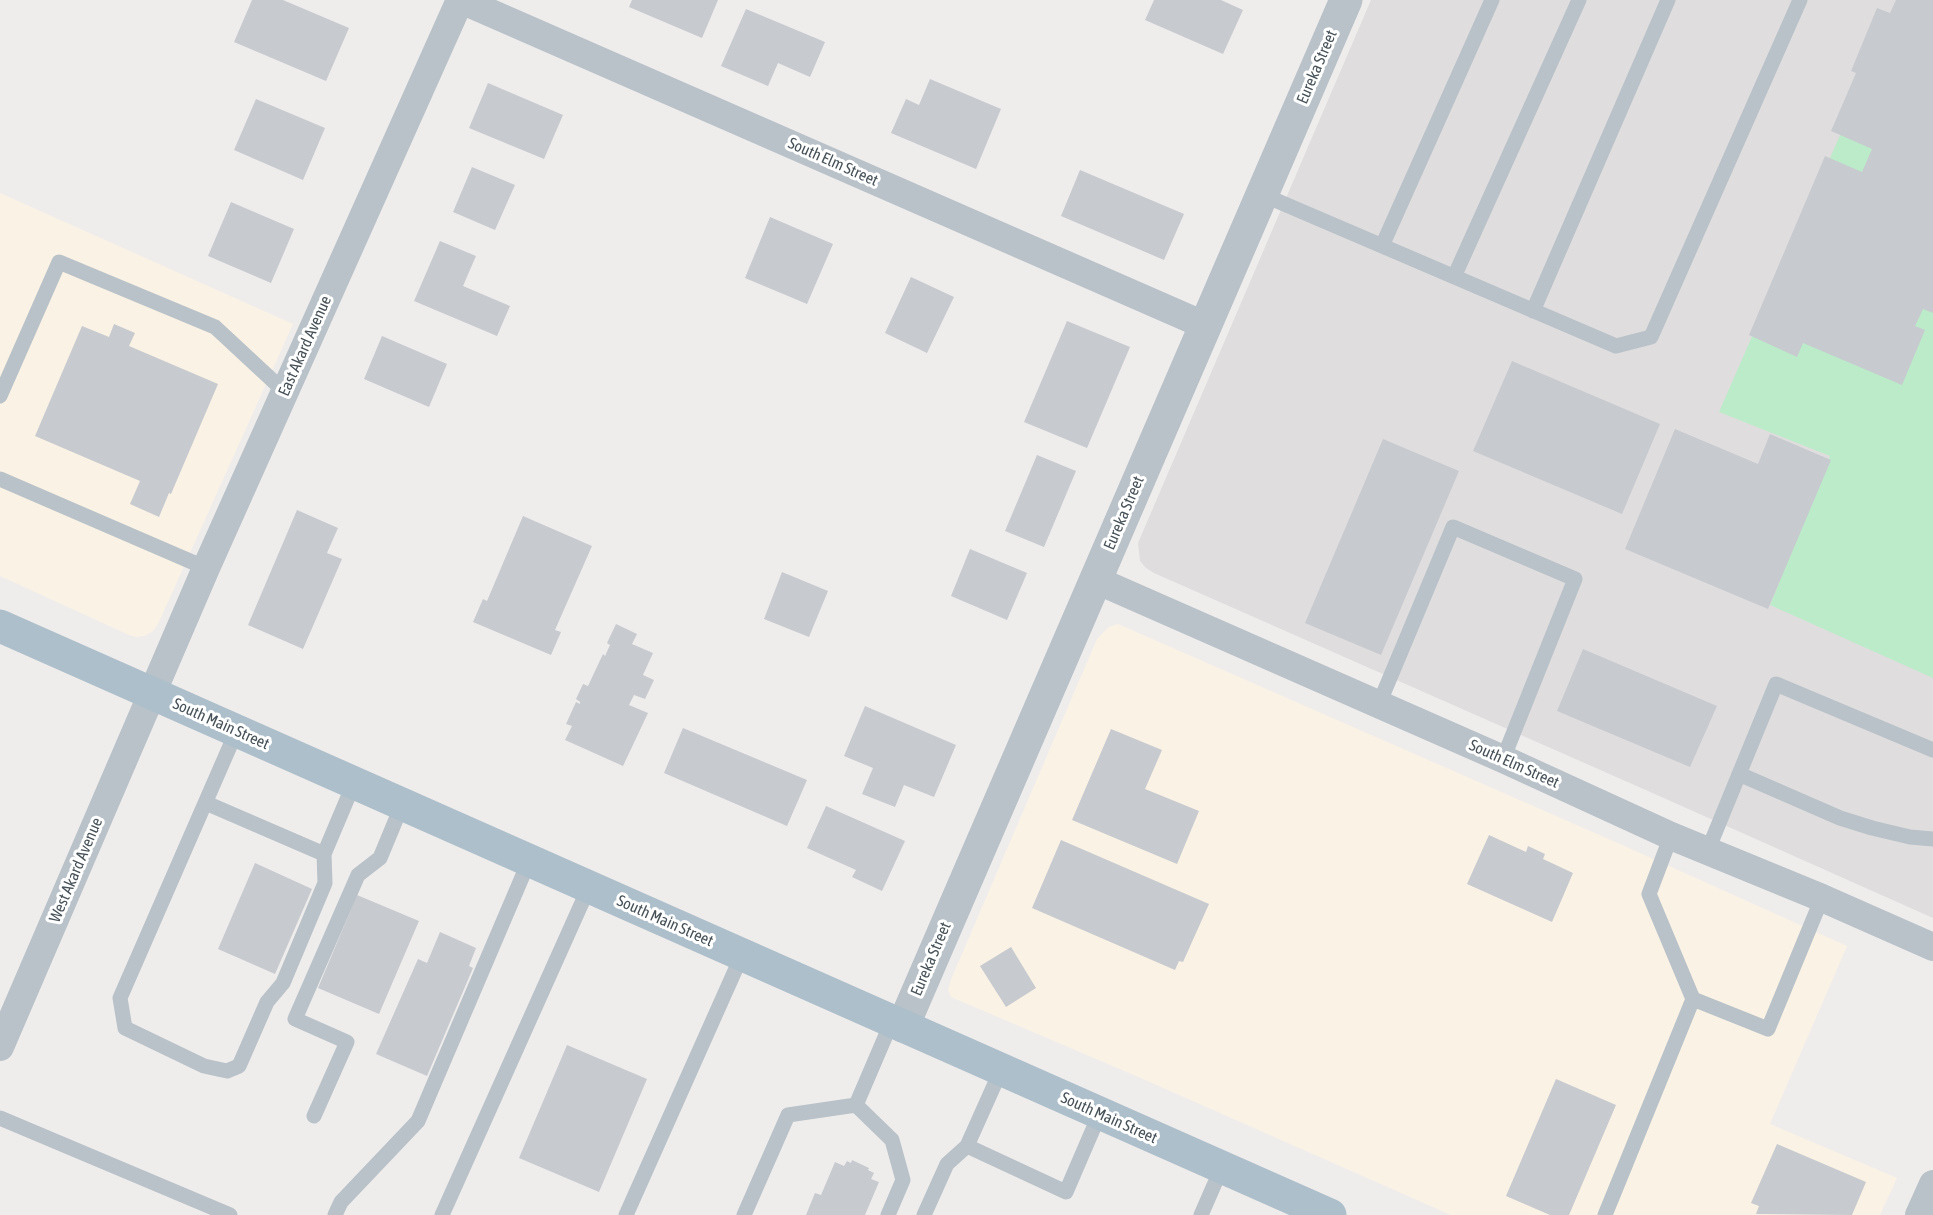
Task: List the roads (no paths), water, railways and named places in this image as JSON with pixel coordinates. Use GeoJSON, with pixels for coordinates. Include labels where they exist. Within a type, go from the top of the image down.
{"type":"FeatureCollection","features":[{"type":"Feature","properties":{"kind":"main road","name":"South Main Street"},"geometry":{"type":"LineString","coordinates":[[0,626],[1222,1167],[1311,1211]]}},
{"type":"Feature","properties":{"kind":"street","name":"South Elm Street"},"geometry":{"type":"LineString","coordinates":[[460,0],[1204,325]]}},
{"type":"Feature","properties":{"kind":"street","name":"East Akard Avenue"},"geometry":{"type":"LineString","coordinates":[[152,693],[460,0]]}},
{"type":"Feature","properties":{"kind":"street","name":"Eureka Street"},"geometry":{"type":"LineString","coordinates":[[897,1023],[1096,580],[1346,0]]}},
{"type":"Feature","properties":{"kind":"street","name":"South Elm Street"},"geometry":{"type":"LineString","coordinates":[[1096,580],[1503,759],[1671,836],[1822,898],[1933,947]]}},
{"type":"Feature","properties":{"kind":"street","name":"West Akard Avenue"},"geometry":{"type":"LineString","coordinates":[[0,1047],[152,693]]}},
{"type":"Feature","properties":{"kind":"street"},"geometry":{"type":"LineString","coordinates":[[1919,1215],[1933,1184]]}},
{"type":"Feature","properties":{"kind":"lane"},"geometry":{"type":"LineString","coordinates":[[1382,246],[1492,0]]}},
{"type":"Feature","properties":{"kind":"lane"},"geometry":{"type":"LineString","coordinates":[[1454,277],[1579,0]]}},
{"type":"Feature","properties":{"kind":"lane"},"geometry":{"type":"LineString","coordinates":[[1533,311],[1668,0]]}},
{"type":"Feature","properties":{"kind":"lane"},"geometry":{"type":"LineString","coordinates":[[1261,194],[1616,346],[1652,337],[1800,0]]}},
{"type":"Feature","properties":{"kind":"lane"},"geometry":{"type":"LineString","coordinates":[[0,396],[60,262],[215,327],[285,392]]}},
{"type":"Feature","properties":{"kind":"lane"},"geometry":{"type":"LineString","coordinates":[[0,479],[206,568]]}},
{"type":"Feature","properties":{"kind":"lane"},"geometry":{"type":"LineString","coordinates":[[1379,704],[1453,527],[1575,579],[1503,759]]}},
{"type":"Feature","properties":{"kind":"lane"},"geometry":{"type":"LineString","coordinates":[[1708,850],[1776,684],[1933,750]]}},
{"type":"Feature","properties":{"kind":"lane"},"geometry":{"type":"LineString","coordinates":[[237,730],[120,998],[125,1028],[204,1066],[227,1071],[239,1066],[267,1002],[283,983],[326,883],[324,854],[354,783]]}},
{"type":"Feature","properties":{"kind":"lane"},"geometry":{"type":"LineString","coordinates":[[1739,774],[1840,818],[1910,837],[1933,839]]}},
{"type":"Feature","properties":{"kind":"lane"},"geometry":{"type":"LineString","coordinates":[[207,803],[324,854]]}},
{"type":"Feature","properties":{"kind":"lane"},"geometry":{"type":"LineString","coordinates":[[314,1116],[347,1042],[295,1019],[358,875],[380,858],[402,805]]}},
{"type":"Feature","properties":{"kind":"lane"},"geometry":{"type":"LineString","coordinates":[[1610,1213],[1693,999],[1649,894],[1671,836]]}},
{"type":"Feature","properties":{"kind":"lane"},"geometry":{"type":"LineString","coordinates":[[335,1215],[341,1202],[418,1121],[529,861]]}},
{"type":"Feature","properties":{"kind":"lane"},"geometry":{"type":"LineString","coordinates":[[442,1215],[589,886]]}},
{"type":"Feature","properties":{"kind":"lane"},"geometry":{"type":"LineString","coordinates":[[1693,999],[1768,1029],[1822,898]]}},
{"type":"Feature","properties":{"kind":"lane"},"geometry":{"type":"LineString","coordinates":[[626,1215],[742,955]]}},
{"type":"Feature","properties":{"kind":"lane"},"geometry":{"type":"LineString","coordinates":[[856,1105],[897,1023]]}},
{"type":"Feature","properties":{"kind":"lane"},"geometry":{"type":"LineString","coordinates":[[924,1215],[947,1164],[966,1146],[1001,1070]]}},
{"type":"Feature","properties":{"kind":"lane"},"geometry":{"type":"LineString","coordinates":[[744,1215],[788,1115],[856,1105]]}},
{"type":"Feature","properties":{"kind":"lane"},"geometry":{"type":"LineString","coordinates":[[856,1105],[892,1140],[903,1180],[888,1215]]}},
{"type":"Feature","properties":{"kind":"lane"},"geometry":{"type":"LineString","coordinates":[[966,1146],[1066,1192],[1100,1113]]}},
{"type":"Feature","properties":{"kind":"lane"},"geometry":{"type":"LineString","coordinates":[[0,1118],[230,1215]]}},
{"type":"Feature","properties":{"kind":"lane"},"geometry":{"type":"LineString","coordinates":[[1201,1215],[1222,1167]]}}]}
